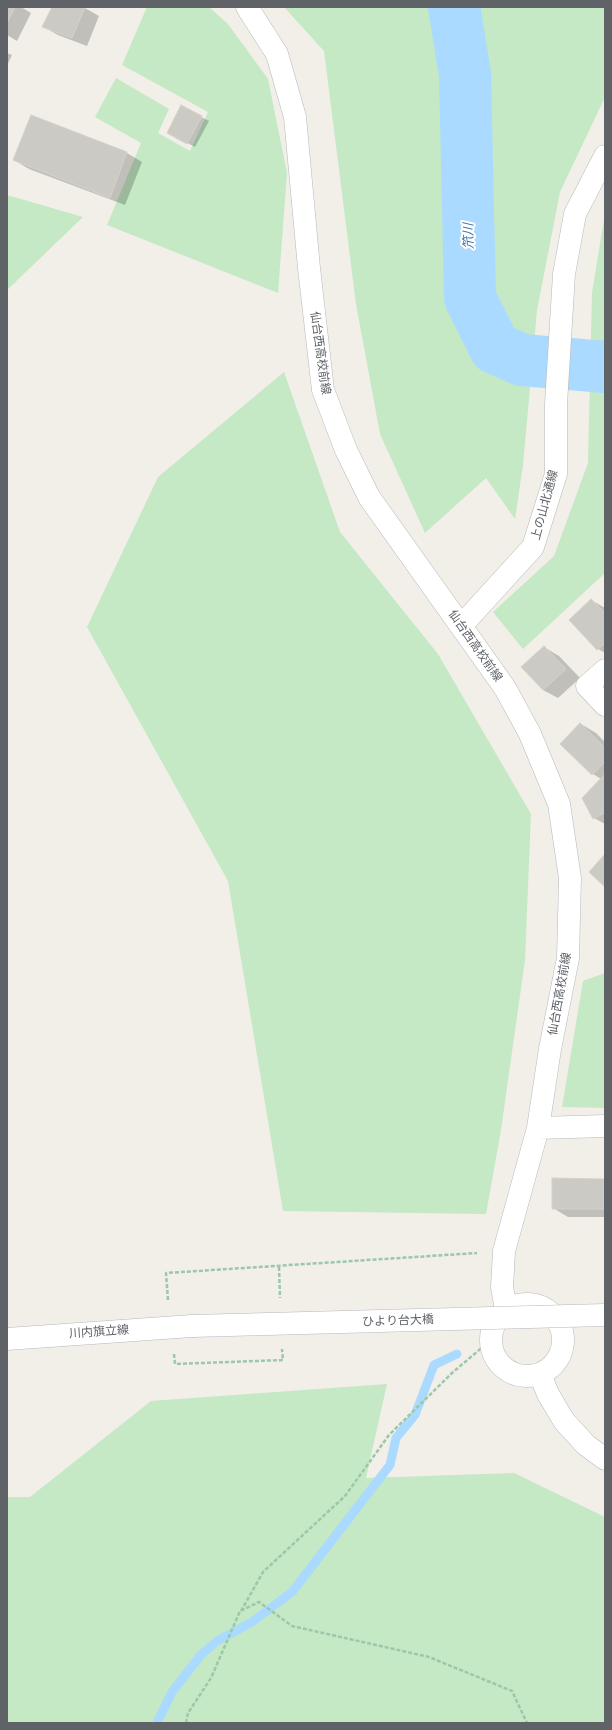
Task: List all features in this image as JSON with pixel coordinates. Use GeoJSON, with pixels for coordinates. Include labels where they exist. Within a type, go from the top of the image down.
{"type":"FeatureCollection","features":[{"type":"Feature","properties":{"kind":"street","name":"仙台西高校前線"},"geometry":{"type":"LineString","coordinates":[[247,7],[277,54],[295,117],[309,268],[323,390],[346,450],[369,497],[505,688],[526,728],[559,804],[570,878],[568,958],[550,1049],[538,1128],[504,1251],[502,1287],[506,1310]]}},
{"type":"Feature","properties":{"kind":"street","name":"上の山北通線"},"geometry":{"type":"LineString","coordinates":[[461,626],[533,547],[556,474],[556,404],[564,274],[576,214],[605,156]]}},
{"type":"Feature","properties":{"kind":"street"},"geometry":{"type":"LineString","coordinates":[[605,670],[587,686],[605,705]]}},
{"type":"Feature","properties":{"kind":"street"},"geometry":{"type":"LineString","coordinates":[[538,1128],[605,1126]]}},
{"type":"Feature","properties":{"kind":"street"},"geometry":{"type":"LineString","coordinates":[[522,1304],[539,1305],[549,1311],[557,1319],[563,1329],[564,1342],[562,1353],[555,1364],[546,1372],[522,1376],[510,1373],[500,1365],[494,1355],[491,1342],[492,1330],[497,1319],[506,1310],[522,1304]]}},
{"type":"Feature","properties":{"kind":"street","name":"ひより台大橋"},"geometry":{"type":"LineString","coordinates":[[192,1326],[605,1315]]}},
{"type":"Feature","properties":{"kind":"street"},"geometry":{"type":"LineString","coordinates":[[563,1329],[605,1323]]}},
{"type":"Feature","properties":{"kind":"street","name":"川内旗立線"},"geometry":{"type":"LineString","coordinates":[[7,1339],[192,1326]]}},
{"type":"Feature","properties":{"kind":"street"},"geometry":{"type":"LineString","coordinates":[[540,1374],[548,1394],[564,1421],[586,1445],[605,1459]]}},
{"type":"Feature","properties":{"kind":"path"},"geometry":{"type":"LineString","coordinates":[[168,1300],[166,1273],[504,1251]]}},
{"type":"Feature","properties":{"kind":"path"},"geometry":{"type":"LineString","coordinates":[[186,1723],[188,1712],[212,1678],[240,1611],[263,1572],[345,1496],[389,1434],[452,1373],[485,1345]]}},
{"type":"Feature","properties":{"kind":"path"},"geometry":{"type":"LineString","coordinates":[[174,1354],[175,1364]]}},
{"type":"Feature","properties":{"kind":"path"},"geometry":{"type":"LineString","coordinates":[[240,1611],[259,1602],[292,1626],[429,1657],[512,1691],[527,1723]]}},
{"type":"Feature","properties":{"kind":"green space"},"geometry":{"type":"Polygon","coordinates":[[[147,7],[209,7],[228,24],[268,79],[287,173],[278,293],[107,225],[141,143],[95,117],[116,78],[169,109],[158,133],[190,151],[208,112],[122,65],[147,7]]]}},
{"type":"Feature","properties":{"kind":"green space"},"geometry":{"type":"Polygon","coordinates":[[[284,7],[605,7],[605,97],[560,192],[537,310],[523,465],[515,519],[486,478],[425,533],[380,434],[356,304],[324,51],[284,7]]]}},
{"type":"Feature","properties":{"kind":"green space"},"geometry":{"type":"Polygon","coordinates":[[[7,195],[83,217],[7,290],[7,195]]]}},
{"type":"Feature","properties":{"kind":"green space"},"geometry":{"type":"Polygon","coordinates":[[[605,213],[605,573],[523,649],[493,612],[554,556],[588,463],[592,293],[605,213]]]}},
{"type":"Feature","properties":{"kind":"green space"},"geometry":{"type":"Polygon","coordinates":[[[284,372],[340,532],[438,654],[531,814],[525,960],[501,1130],[486,1214],[283,1211],[228,881],[87,627],[158,477],[284,372]]]}},
{"type":"Feature","properties":{"kind":"green space"},"geometry":{"type":"Polygon","coordinates":[[[605,973],[605,1108],[562,1107],[583,981],[605,973]]]}},
{"type":"Feature","properties":{"kind":"green space"},"geometry":{"type":"Polygon","coordinates":[[[387,1384],[366,1478],[514,1473],[605,1517],[605,1723],[7,1723],[7,1497],[30,1497],[151,1401],[387,1384]]]}},
{"type":"Feature","properties":{"kind":"building"},"geometry":{"type":"Polygon","coordinates":[[[7,7],[15,7],[7,23],[7,7]]]}},
{"type":"Feature","properties":{"kind":"building"},"geometry":{"type":"Polygon","coordinates":[[[52,7],[85,7],[72,38],[42,27],[52,7]]]}},
{"type":"Feature","properties":{"kind":"building"},"geometry":{"type":"Polygon","coordinates":[[[181,105],[202,116],[187,144],[167,133],[181,105]]]}},
{"type":"Feature","properties":{"kind":"building"},"geometry":{"type":"Polygon","coordinates":[[[31,115],[127,152],[110,198],[13,160],[31,115]]]}},
{"type":"Feature","properties":{"kind":"building"},"geometry":{"type":"Polygon","coordinates":[[[591,599],[605,613],[605,643],[597,650],[569,620],[591,599]]]}},
{"type":"Feature","properties":{"kind":"building"},"geometry":{"type":"Polygon","coordinates":[[[544,646],[566,669],[543,690],[521,667],[544,646]]]}},
{"type":"Feature","properties":{"kind":"building"},"geometry":{"type":"Polygon","coordinates":[[[580,723],[605,748],[605,762],[592,775],[560,744],[580,723]]]}},
{"type":"Feature","properties":{"kind":"building"},"geometry":{"type":"Polygon","coordinates":[[[605,774],[605,814],[604,813],[593,819],[582,798],[605,774]]]}},
{"type":"Feature","properties":{"kind":"building"},"geometry":{"type":"Polygon","coordinates":[[[605,854],[605,887],[589,872],[605,854]]]}},
{"type":"Feature","properties":{"kind":"building"},"geometry":{"type":"Polygon","coordinates":[[[552,1178],[604,1179],[604,1209],[552,1209],[552,1178]]]}},
{"type":"Feature","properties":{"kind":"waterway","name":"笊川"},"geometry":{"type":"LineString","coordinates":[[454,7],[465,74],[470,298],[495,348],[522,360],[605,367]]}},
{"type":"Feature","properties":{"kind":"waterway"},"geometry":{"type":"LineString","coordinates":[[157,1723],[172,1692],[200,1656],[217,1641],[252,1622],[292,1592],[390,1465],[396,1438],[415,1415],[434,1365],[457,1354]]}}]}
